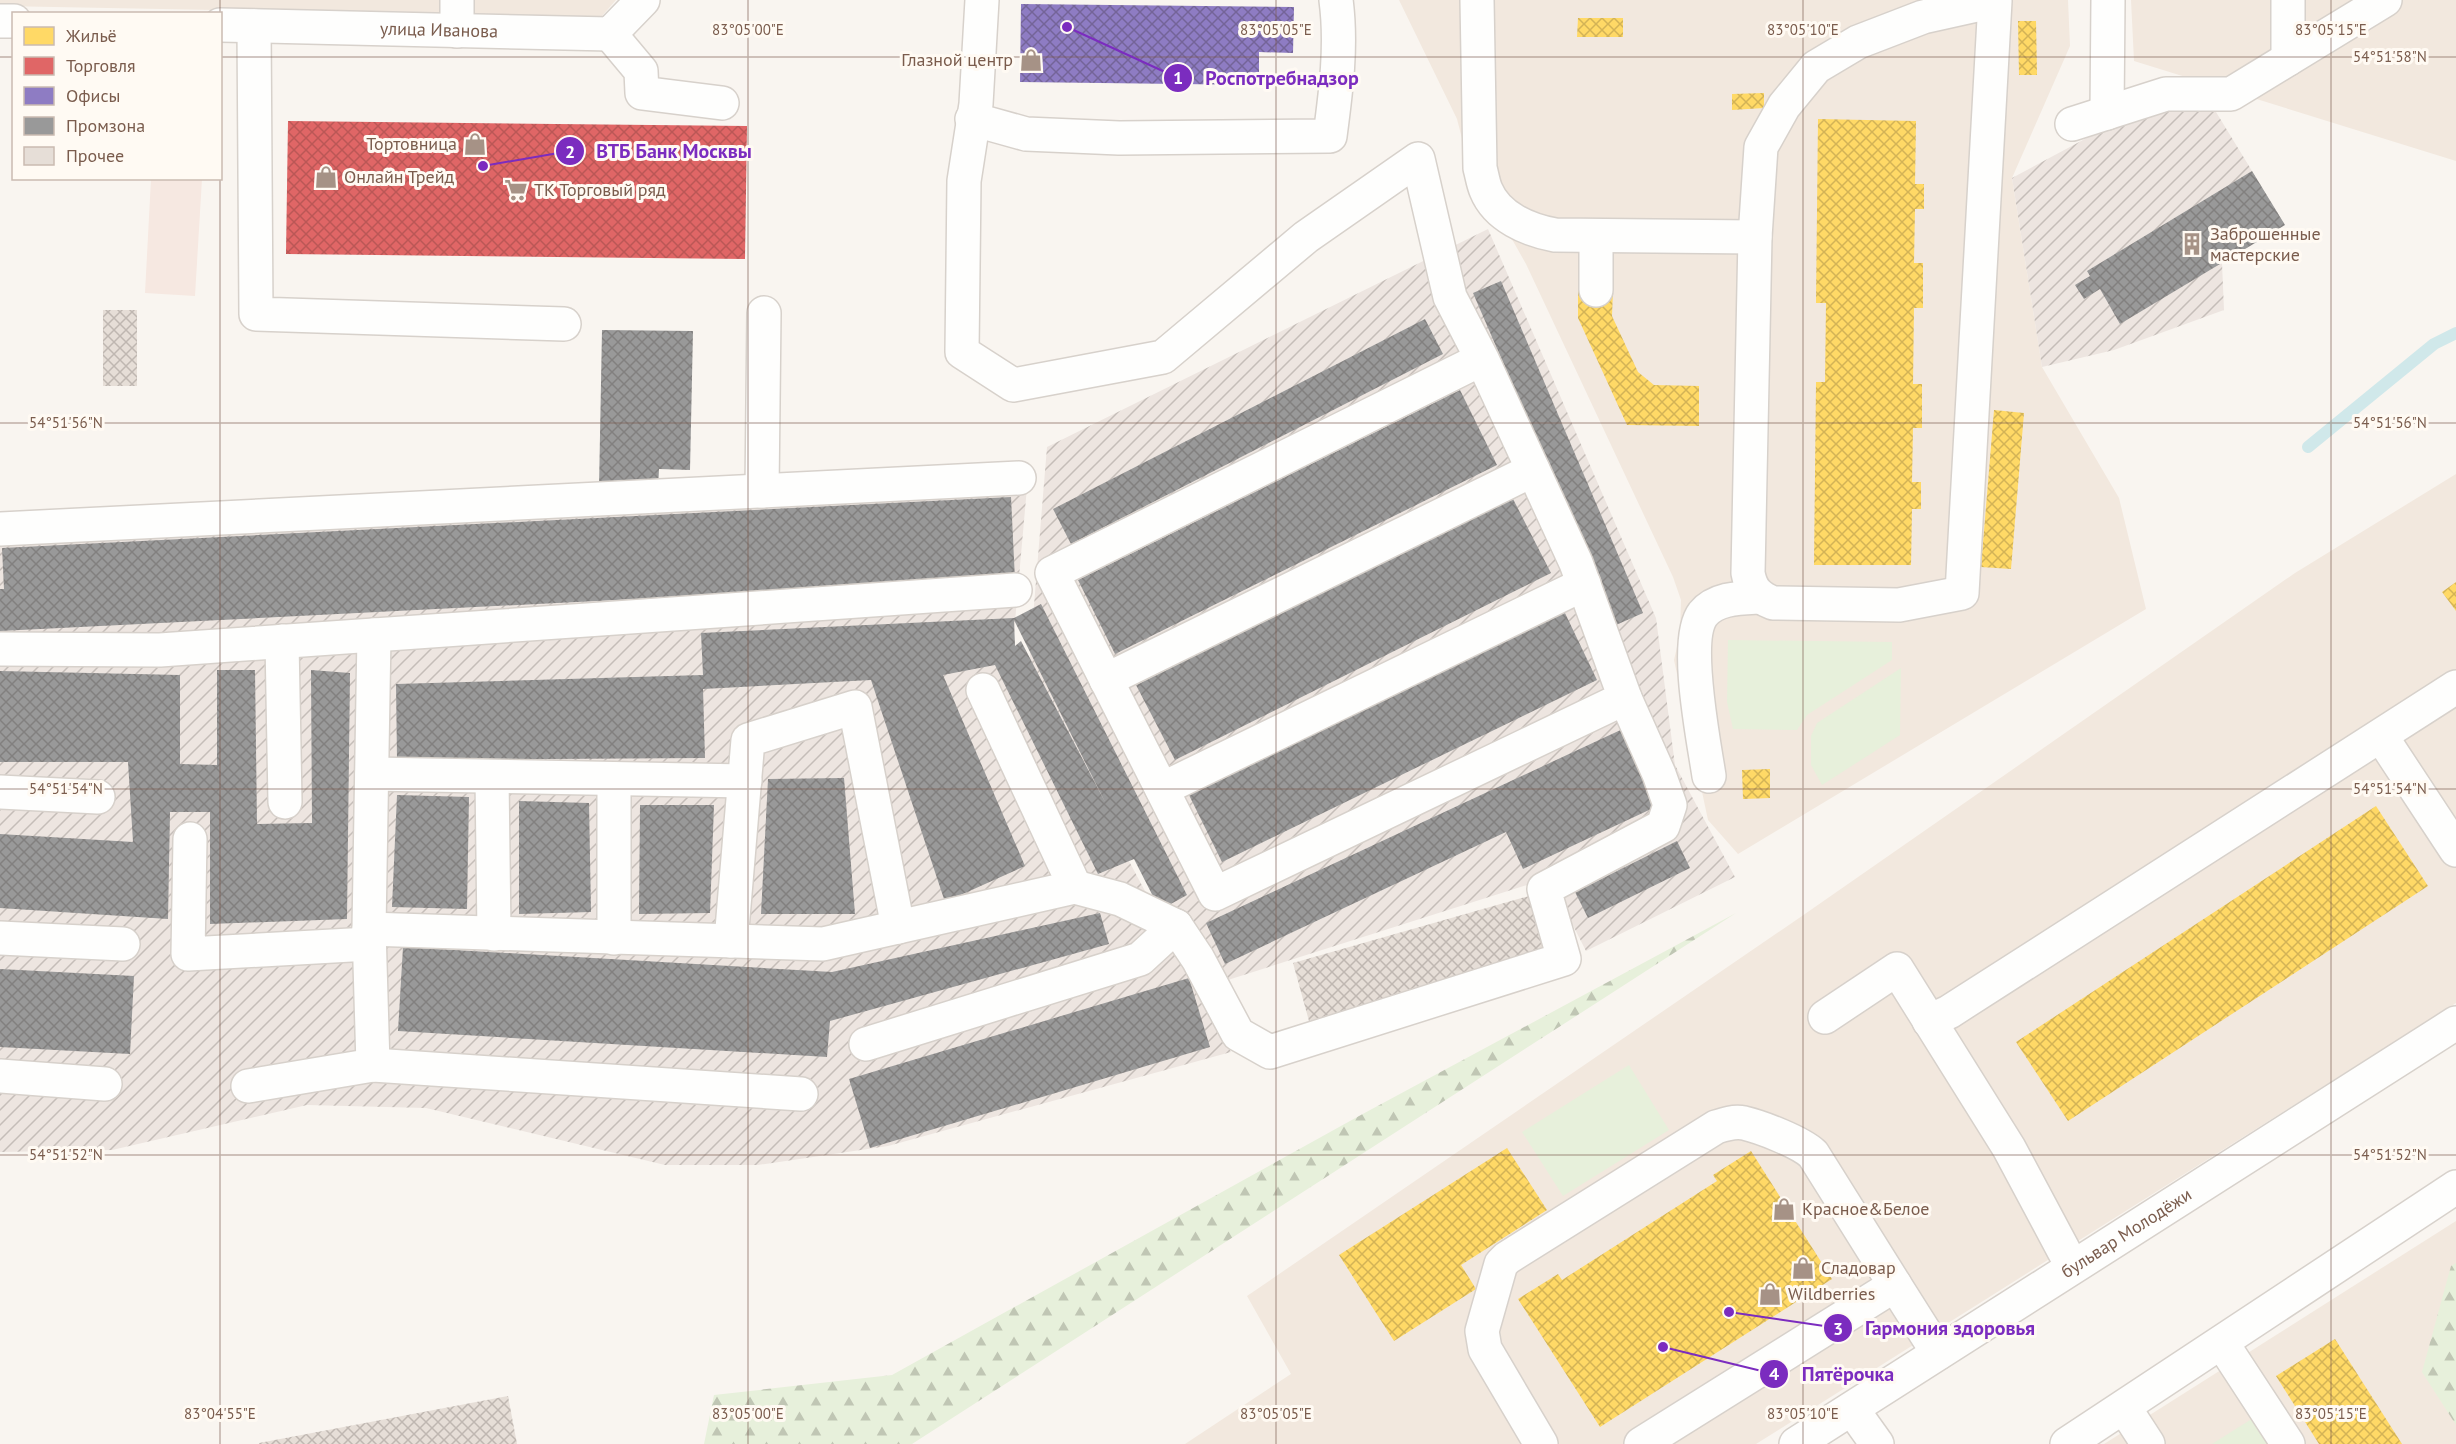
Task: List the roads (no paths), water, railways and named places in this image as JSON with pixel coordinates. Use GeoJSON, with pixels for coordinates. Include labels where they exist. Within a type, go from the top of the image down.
{"type":"FeatureCollection","features":[{"type":"Feature","properties":{"kind":"street"},"geometry":{"type":"LineString","coordinates":[[643,0],[610,34],[641,71],[642,93],[722,103]]}},
{"type":"Feature","properties":{"kind":"street"},"geometry":{"type":"LineString","coordinates":[[190,839],[188,954],[369,937],[494,934],[823,944],[1075,887],[1120,899],[1176,926],[1198,959],[1238,1034],[1270,1052],[1564,959],[1544,889],[1663,826],[1670,805],[1625,698],[1584,585],[1482,359],[1450,297],[1418,159],[1333,216],[1163,357],[1013,385],[962,352],[964,181],[976,104],[982,0]]}},
{"type":"Feature","properties":{"kind":"street"},"geometry":{"type":"LineString","coordinates":[[972,119],[1026,134],[1119,138],[1330,136],[1337,87],[1339,25],[1336,0]]}},
{"type":"Feature","properties":{"kind":"street"},"geometry":{"type":"LineString","coordinates":[[1477,0],[1480,168],[1486,192],[1505,214],[1530,230],[1554,235],[1755,237]]}},
{"type":"Feature","properties":{"kind":"street"},"geometry":{"type":"LineString","coordinates":[[1709,776],[1696,680],[1696,631],[1703,615],[1716,604],[1732,599],[1759,597],[1773,603],[1899,605],[1962,593],[1995,0],[1923,17],[1858,42],[1816,67],[1784,106],[1761,147],[1755,237],[1748,573],[1751,586],[1759,597]]}},
{"type":"Feature","properties":{"kind":"street"},"geometry":{"type":"LineString","coordinates":[[2107,113],[2108,0]]}},
{"type":"Feature","properties":{"kind":"street"},"geometry":{"type":"LineString","coordinates":[[2288,0],[2288,60]]}},
{"type":"Feature","properties":{"kind":"street"},"geometry":{"type":"LineString","coordinates":[[2072,124],[2166,94],[2231,94],[2385,0]]}},
{"type":"Feature","properties":{"kind":"street","name":"улица Иванова"},"geometry":{"type":"LineString","coordinates":[[222,25],[254,26],[457,15],[610,34]]}},
{"type":"Feature","properties":{"kind":"street"},"geometry":{"type":"LineString","coordinates":[[254,26],[256,314],[564,324]]}},
{"type":"Feature","properties":{"kind":"street"},"geometry":{"type":"LineString","coordinates":[[1596,236],[1596,290]]}},
{"type":"Feature","properties":{"kind":"street"},"geometry":{"type":"LineString","coordinates":[[762,491],[764,313]]}},
{"type":"Feature","properties":{"kind":"street"},"geometry":{"type":"LineString","coordinates":[[1482,359],[1052,573],[1215,894],[1625,698]]}},
{"type":"Feature","properties":{"kind":"street"},"geometry":{"type":"LineString","coordinates":[[1106,680],[1533,470]]}},
{"type":"Feature","properties":{"kind":"street"},"geometry":{"type":"LineString","coordinates":[[0,529],[1019,478]]}},
{"type":"Feature","properties":{"kind":"street"},"geometry":{"type":"LineString","coordinates":[[1162,789],[1584,585]]}},
{"type":"Feature","properties":{"kind":"street"},"geometry":{"type":"LineString","coordinates":[[0,649],[160,650],[1015,590]]}},
{"type":"Feature","properties":{"kind":"street"},"geometry":{"type":"LineString","coordinates":[[373,1065],[369,937],[374,635]]}},
{"type":"Feature","properties":{"kind":"street"},"geometry":{"type":"LineString","coordinates":[[282,641],[285,802]]}},
{"type":"Feature","properties":{"kind":"street"},"geometry":{"type":"LineString","coordinates":[[1929,1021],[1948,1012],[2456,687]]}},
{"type":"Feature","properties":{"kind":"street"},"geometry":{"type":"LineString","coordinates":[[983,690],[1075,887]]}},
{"type":"Feature","properties":{"kind":"street"},"geometry":{"type":"LineString","coordinates":[[731,941],[748,740],[855,707],[898,927]]}},
{"type":"Feature","properties":{"kind":"street"},"geometry":{"type":"LineString","coordinates":[[2380,736],[2456,850]]}},
{"type":"Feature","properties":{"kind":"street"},"geometry":{"type":"LineString","coordinates":[[372,774],[745,782]]}},
{"type":"Feature","properties":{"kind":"street"},"geometry":{"type":"LineString","coordinates":[[492,777],[494,934]]}},
{"type":"Feature","properties":{"kind":"street"},"geometry":{"type":"LineString","coordinates":[[614,779],[614,938]]}},
{"type":"Feature","properties":{"kind":"street"},"geometry":{"type":"LineString","coordinates":[[0,792],[98,797]]}},
{"type":"Feature","properties":{"kind":"street"},"geometry":{"type":"LineString","coordinates":[[866,1044],[1140,959],[1176,926]]}},
{"type":"Feature","properties":{"kind":"street"},"geometry":{"type":"LineString","coordinates":[[0,938],[123,944]]}},
{"type":"Feature","properties":{"kind":"street"},"geometry":{"type":"LineString","coordinates":[[1825,1017],[1897,969],[2009,1148],[2072,1266]]}},
{"type":"Feature","properties":{"kind":"street","name":"бульвар Молодёжи"},"geometry":{"type":"LineString","coordinates":[[1796,1444],[2456,1023]]}},
{"type":"Feature","properties":{"kind":"street"},"geometry":{"type":"LineString","coordinates":[[248,1086],[373,1065],[801,1094]]}},
{"type":"Feature","properties":{"kind":"street"},"geometry":{"type":"LineString","coordinates":[[0,1076],[105,1084]]}},
{"type":"Feature","properties":{"kind":"street"},"geometry":{"type":"LineString","coordinates":[[1541,1444],[1485,1349],[1482,1332],[1482,1299],[1501,1264],[1529,1233],[1716,1127],[1729,1123],[1743,1123],[1800,1144],[1813,1154],[1938,1353]]}},
{"type":"Feature","properties":{"kind":"street"},"geometry":{"type":"LineString","coordinates":[[2067,1444],[2456,1187]]}},
{"type":"Feature","properties":{"kind":"street"},"geometry":{"type":"LineString","coordinates":[[1641,1444],[1895,1285]]}},
{"type":"Feature","properties":{"kind":"street"},"geometry":{"type":"LineString","coordinates":[[2222,1343],[2288,1444]]}},
{"type":"Feature","properties":{"kind":"street"},"geometry":{"type":"LineString","coordinates":[[2124,1407],[2148,1444]]}},
{"type":"Feature","properties":{"kind":"street"},"geometry":{"type":"LineString","coordinates":[[1852,1408],[1877,1444]]}},
{"type":"Feature","properties":{"kind":"waterway"},"geometry":{"type":"LineString","coordinates":[[2308,447],[2434,344],[2456,333]]}},
{"type":"Feature","properties":{"kind":"place","name":"Роспотребнадзор"},"geometry":{"type":"Point","coordinates":[1067,27]}},
{"type":"Feature","properties":{"kind":"place","name":"Глазной центр"},"geometry":{"type":"Point","coordinates":[1031,60]}},
{"type":"Feature","properties":{"kind":"place","name":"Тортовница"},"geometry":{"type":"Point","coordinates":[475,144]}},
{"type":"Feature","properties":{"kind":"place","name":"ВТБ Банк Москвы"},"geometry":{"type":"Point","coordinates":[483,166]}},
{"type":"Feature","properties":{"kind":"place","name":"Онлайн Трейд"},"geometry":{"type":"Point","coordinates":[326,177]}},
{"type":"Feature","properties":{"kind":"place","name":"ТК Торговый ряд"},"geometry":{"type":"Point","coordinates":[516,190]}},
{"type":"Feature","properties":{"kind":"place","name":"Заброшенные мастерские"},"geometry":{"type":"Point","coordinates":[2192,244]}},
{"type":"Feature","properties":{"kind":"place","name":"Красное&Белое"},"geometry":{"type":"Point","coordinates":[1784,1209]}},
{"type":"Feature","properties":{"kind":"place","name":"Сладовар"},"geometry":{"type":"Point","coordinates":[1803,1268]}},
{"type":"Feature","properties":{"kind":"place","name":"Wildberries"},"geometry":{"type":"Point","coordinates":[1770,1294]}},
{"type":"Feature","properties":{"kind":"place","name":"Гармония здоровья"},"geometry":{"type":"Point","coordinates":[1729,1312]}},
{"type":"Feature","properties":{"kind":"place","name":"Пятёрочка"},"geometry":{"type":"Point","coordinates":[1663,1347]}}]}
